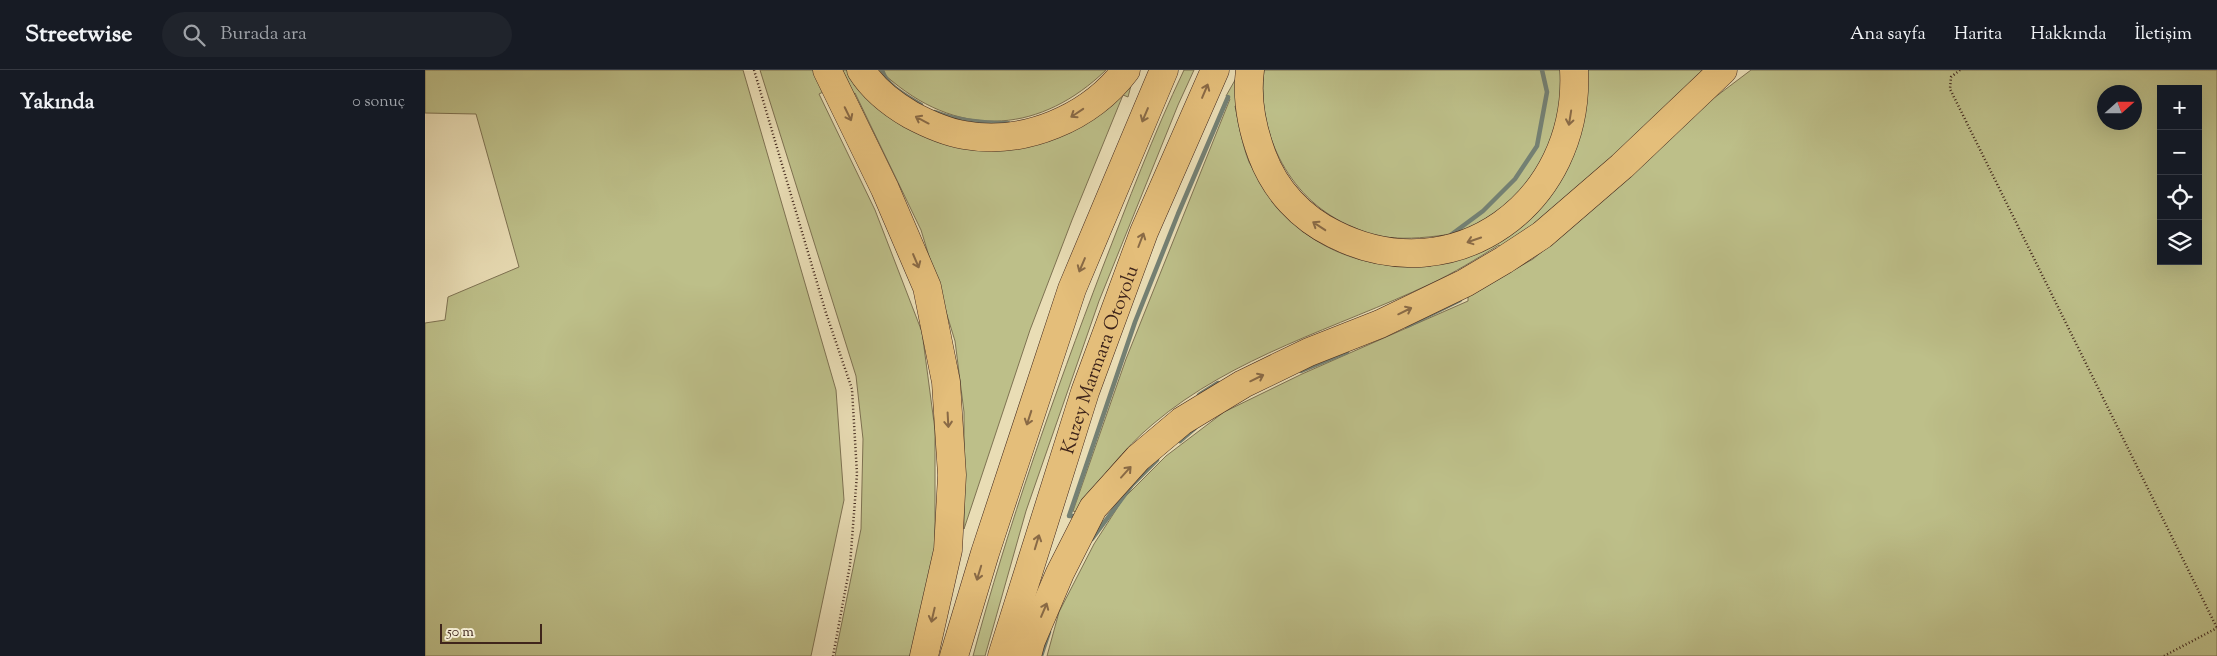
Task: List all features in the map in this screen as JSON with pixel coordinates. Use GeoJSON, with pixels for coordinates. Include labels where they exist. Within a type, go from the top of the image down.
{"type":"FeatureCollection","features":[{"type":"Feature","properties":{"kind":"highway"},"geometry":{"type":"LineString","coordinates":[[827,70],[885,189],[927,287],[946,382],[952,475],[948,550],[924,656]]}},
{"type":"Feature","properties":{"kind":"highway"},"geometry":{"type":"LineString","coordinates":[[861,70],[869,83],[899,108],[932,126],[965,136],[1000,137],[1036,132],[1073,117],[1116,84],[1126,70]]}},
{"type":"Feature","properties":{"kind":"highway"},"geometry":{"type":"LineString","coordinates":[[954,656],[985,553],[1071,289],[1164,70]]}},
{"type":"Feature","properties":{"kind":"highway","name":"Kuzey Marmara Otoyolu"},"geometry":{"type":"LineString","coordinates":[[1002,656],[1085,392],[1144,232],[1215,70]]}},
{"type":"Feature","properties":{"kind":"highway"},"geometry":{"type":"LineString","coordinates":[[1250,70],[1252,128],[1267,168],[1288,200],[1317,226],[1356,246],[1400,255],[1446,250],[1483,237],[1511,217],[1533,197],[1549,176],[1561,152],[1571,122],[1574,70]]}},
{"type":"Feature","properties":{"kind":"highway"},"geometry":{"type":"LineString","coordinates":[[1027,656],[1031,641],[1060,573],[1093,508],[1138,458],[1182,421],[1243,384],[1309,352],[1380,324],[1448,291],[1512,255],[1542,235],[1607,179],[1723,70]]}},
{"type":"Feature","properties":{"kind":"path"},"geometry":{"type":"LineString","coordinates":[[754,70],[826,313],[852,389],[857,474],[850,564],[833,656]]}},
{"type":"Feature","properties":{"kind":"path"},"geometry":{"type":"LineString","coordinates":[[1960,70],[1951,78],[1949,89],[2217,628],[2164,656]]}},
{"type":"Feature","properties":{"kind":"green space"},"geometry":{"type":"Polygon","coordinates":[[[425,70],[743,70],[836,390],[844,500],[811,656],[425,656],[425,323],[445,320],[448,297],[519,267],[476,114],[425,113],[425,70]]]}},
{"type":"Feature","properties":{"kind":"green space"},"geometry":{"type":"Polygon","coordinates":[[[760,70],[814,70],[825,91],[819,94],[875,210],[922,332],[935,430],[935,554],[910,656],[835,656],[861,529],[863,439],[856,376],[760,70]]]}},
{"type":"Feature","properties":{"kind":"green space"},"geometry":{"type":"Polygon","coordinates":[[[838,70],[853,70],[985,149],[1133,78],[1128,97],[1123,95],[1030,330],[964,529],[964,412],[955,341],[921,230],[855,93],[850,96],[838,70]]]}},
{"type":"Feature","properties":{"kind":"green space"},"geometry":{"type":"Polygon","coordinates":[[[877,70],[1106,70],[1081,91],[1056,106],[1029,116],[1002,121],[974,120],[946,113],[919,100],[877,70]]]}},
{"type":"Feature","properties":{"kind":"green space"},"geometry":{"type":"Polygon","coordinates":[[[1184,70],[1194,70],[1099,301],[1026,511],[985,656],[973,656],[1001,558],[1067,365],[1141,169],[1184,70]]]}},
{"type":"Feature","properties":{"kind":"green space"},"geometry":{"type":"Polygon","coordinates":[[[1264,70],[1563,70],[1562,109],[1552,148],[1529,189],[1487,221],[1447,239],[1445,235],[1411,238],[1386,237],[1368,234],[1331,216],[1312,201],[1295,183],[1282,164],[1272,142],[1263,94],[1264,70]]]}},
{"type":"Feature","properties":{"kind":"green space"},"geometry":{"type":"Polygon","coordinates":[[[1585,70],[1703,70],[1573,195],[1502,250],[1499,245],[1430,284],[1251,361],[1184,400],[1153,424],[1132,444],[1076,512],[1073,511],[1126,359],[1230,99],[1226,96],[1239,73],[1239,107],[1235,106],[1249,162],[1277,206],[1294,224],[1313,239],[1357,259],[1381,264],[1431,266],[1431,262],[1530,216],[1533,217],[1567,167],[1577,140],[1585,98],[1585,70]]]}},
{"type":"Feature","properties":{"kind":"green space"},"geometry":{"type":"Polygon","coordinates":[[[1751,70],[2217,70],[2217,656],[1047,656],[1059,612],[1094,544],[1123,499],[1166,456],[1224,412],[1302,374],[1468,301],[1468,296],[1533,259],[1577,223],[1702,107],[1751,70]]]}},
{"type":"Feature","properties":{"kind":"waterway"},"geometry":{"type":"LineString","coordinates":[[882,70],[893,86],[921,105]]}},
{"type":"Feature","properties":{"kind":"waterway"},"geometry":{"type":"LineString","coordinates":[[1452,234],[1483,211],[1515,179],[1537,146],[1547,92],[1542,70]]}},
{"type":"Feature","properties":{"kind":"waterway"},"geometry":{"type":"LineString","coordinates":[[1078,513],[1076,516],[1069,516],[1135,322],[1178,214],[1228,97]]}},
{"type":"Feature","properties":{"kind":"waterway"},"geometry":{"type":"LineString","coordinates":[[935,112],[971,121],[1008,123]]}},
{"type":"Feature","properties":{"kind":"waterway"},"geometry":{"type":"LineString","coordinates":[[1407,326],[1460,300]]}},
{"type":"Feature","properties":{"kind":"waterway"},"geometry":{"type":"LineString","coordinates":[[1301,371],[1347,352]]}},
{"type":"Feature","properties":{"kind":"waterway"},"geometry":{"type":"LineString","coordinates":[[1199,395],[1218,383]]}},
{"type":"Feature","properties":{"kind":"waterway"},"geometry":{"type":"LineString","coordinates":[[1180,441],[1195,428]]}},
{"type":"Feature","properties":{"kind":"waterway"},"geometry":{"type":"LineString","coordinates":[[1092,539],[1132,485],[1157,460]]}},
{"type":"Feature","properties":{"kind":"waterway"},"geometry":{"type":"LineString","coordinates":[[1041,656],[1049,632]]}}]}
